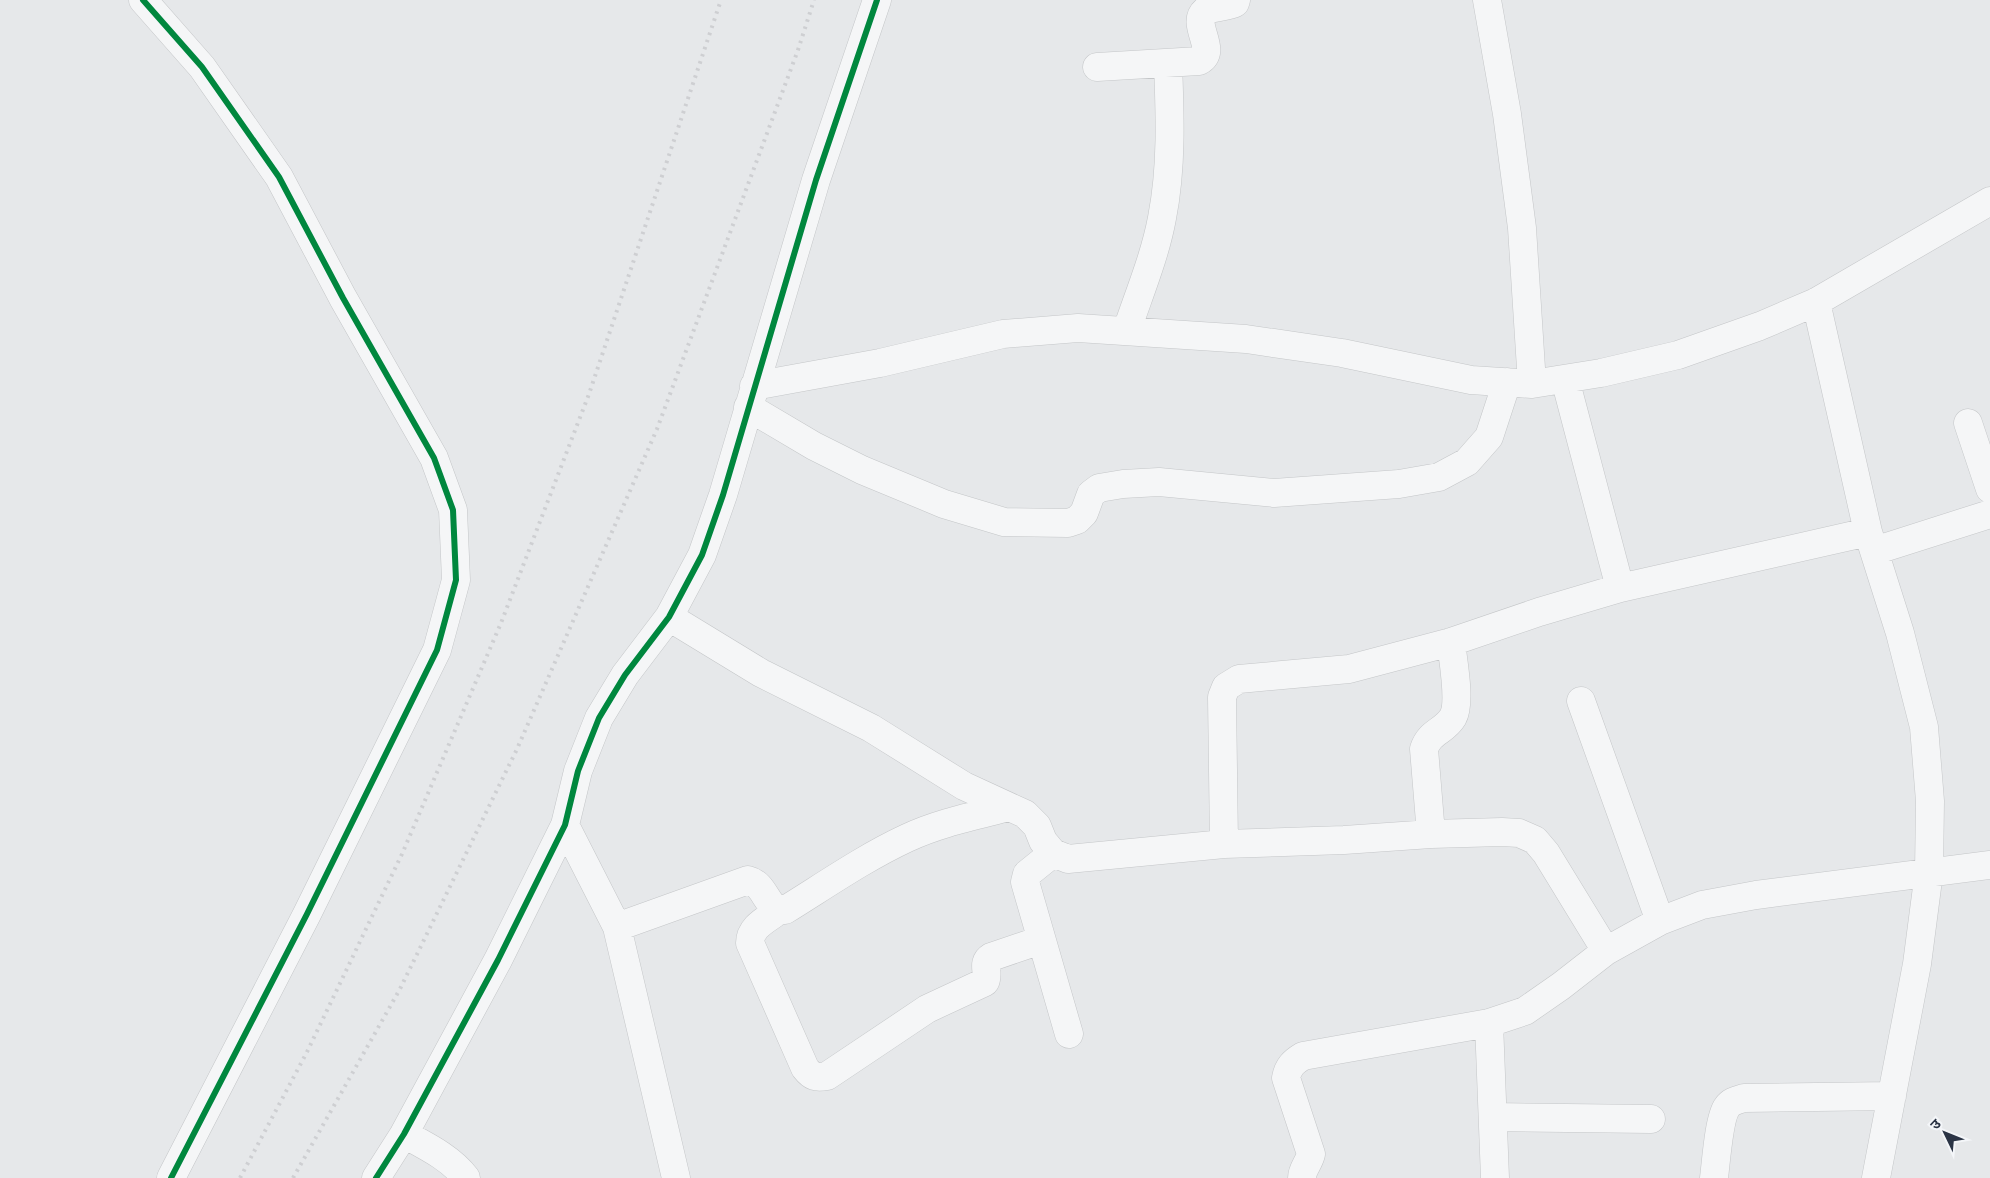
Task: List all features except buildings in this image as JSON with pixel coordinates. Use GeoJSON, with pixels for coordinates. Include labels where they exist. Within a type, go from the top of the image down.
{"type":"FeatureCollection","features":[{"type":"Feature","properties":{"kind":"street"},"geometry":{"type":"LineString","coordinates":[[143,0],[202,67],[279,177],[343,298],[434,458],[453,510],[456,580],[438,650],[307,914],[171,1178]]}},
{"type":"Feature","properties":{"kind":"street"},"geometry":{"type":"LineString","coordinates":[[376,1178],[404,1134],[498,960],[565,825],[578,771],[599,718],[626,675],[669,617],[702,554],[723,494],[816,180],[877,0]]}},
{"type":"Feature","properties":{"kind":"street"},"geometry":{"type":"LineString","coordinates":[[1097,67],[1200,61],[1207,52],[1201,15],[1207,10],[1226,7],[1235,3],[1236,0]]}},
{"type":"Feature","properties":{"kind":"street"},"geometry":{"type":"LineString","coordinates":[[751,396],[814,446],[862,470],[944,504],[1004,522],[1068,523],[1078,520],[1092,494],[1099,488],[1123,484],[1160,482],[1274,493],[1399,484],[1439,477],[1467,462],[1489,437],[1520,383],[1522,228],[1507,114],[1487,0]]}},
{"type":"Feature","properties":{"kind":"street"},"geometry":{"type":"LineString","coordinates":[[1127,330],[1149,266],[1162,219],[1169,167],[1170,103],[1168,63]]}},
{"type":"Feature","properties":{"kind":"street"},"geometry":{"type":"LineString","coordinates":[[751,396],[1003,334],[1078,328],[1246,339],[1342,353],[1471,380],[1520,383],[1565,379],[1602,373],[1678,354],[1760,326],[1816,302],[1990,201]]}},
{"type":"Feature","properties":{"kind":"street"},"geometry":{"type":"LineString","coordinates":[[1816,302],[1871,542],[1900,633],[1924,727],[1930,801],[1929,872],[1918,964],[1876,1178]]}},
{"type":"Feature","properties":{"kind":"street"},"geometry":{"type":"LineString","coordinates":[[1565,379],[1620,588]]}},
{"type":"Feature","properties":{"kind":"street"},"geometry":{"type":"LineString","coordinates":[[1968,423],[1990,489]]}},
{"type":"Feature","properties":{"kind":"street"},"geometry":{"type":"LineString","coordinates":[[1224,844],[1222,697],[1226,686],[1238,679],[1349,669],[1451,642],[1539,612],[1620,588],[1871,542],[1990,514]]}},
{"type":"Feature","properties":{"kind":"street"},"geometry":{"type":"LineString","coordinates":[[669,617],[761,673],[871,728],[964,786],[1025,814],[1037,826],[1043,841],[1053,852],[1068,859],[1224,844],[1344,840],[1431,834],[1519,833],[1535,840],[1546,853],[1606,952]]}},
{"type":"Feature","properties":{"kind":"street"},"geometry":{"type":"LineString","coordinates":[[1431,834],[1424,749],[1427,740],[1453,717],[1456,700],[1451,642]]}},
{"type":"Feature","properties":{"kind":"street"},"geometry":{"type":"LineString","coordinates":[[1581,701],[1660,921]]}},
{"type":"Feature","properties":{"kind":"street"},"geometry":{"type":"LineString","coordinates":[[1009,807],[941,825],[906,839],[868,859],[785,910],[778,911],[755,928],[750,934],[750,943],[805,1068],[811,1076],[818,1078],[827,1076],[927,1008],[985,982],[987,975],[985,964],[991,956],[1041,940]]}},
{"type":"Feature","properties":{"kind":"street"},"geometry":{"type":"LineString","coordinates":[[565,825],[617,927],[676,1178]]}},
{"type":"Feature","properties":{"kind":"street"},"geometry":{"type":"LineString","coordinates":[[1053,852],[1027,874],[1025,882],[1069,1034]]}},
{"type":"Feature","properties":{"kind":"street"},"geometry":{"type":"LineString","coordinates":[[1302,1178],[1304,1168],[1310,1162],[1311,1154],[1286,1078],[1288,1069],[1294,1061],[1303,1056],[1489,1024],[1525,1010],[1606,952],[1660,921],[1702,905],[1990,865]]}},
{"type":"Feature","properties":{"kind":"street"},"geometry":{"type":"LineString","coordinates":[[617,927],[748,880],[760,886],[771,907],[778,911]]}},
{"type":"Feature","properties":{"kind":"street"},"geometry":{"type":"LineString","coordinates":[[1489,1024],[1495,1178]]}},
{"type":"Feature","properties":{"kind":"street"},"geometry":{"type":"LineString","coordinates":[[1714,1178],[1722,1119],[1726,1108],[1733,1101],[1744,1098],[1892,1096]]}},
{"type":"Feature","properties":{"kind":"street"},"geometry":{"type":"LineString","coordinates":[[1493,1117],[1651,1119]]}},
{"type":"Feature","properties":{"kind":"street"},"geometry":{"type":"LineString","coordinates":[[404,1134],[436,1152],[461,1171],[466,1178]]}},
{"type":"Feature","properties":{"kind":"railway"},"geometry":{"type":"LineString","coordinates":[[240,1178],[307,1052],[402,854],[501,623],[589,394],[721,0]]}},
{"type":"Feature","properties":{"kind":"railway"},"geometry":{"type":"LineString","coordinates":[[293,1178],[400,989],[517,749],[657,429],[798,50],[814,0]]}},
{"type":"Feature","properties":{"kind":"cycle path"},"geometry":{"type":"LineString","coordinates":[[143,0],[202,67],[279,177],[343,298],[434,458],[453,510],[456,580],[437,650],[307,914],[171,1178]]}},
{"type":"Feature","properties":{"kind":"cycle path"},"geometry":{"type":"LineString","coordinates":[[376,1178],[404,1134],[498,960],[565,825],[578,771],[599,718],[625,675],[669,617],[702,555],[723,495],[816,180],[877,0]]}}]}
